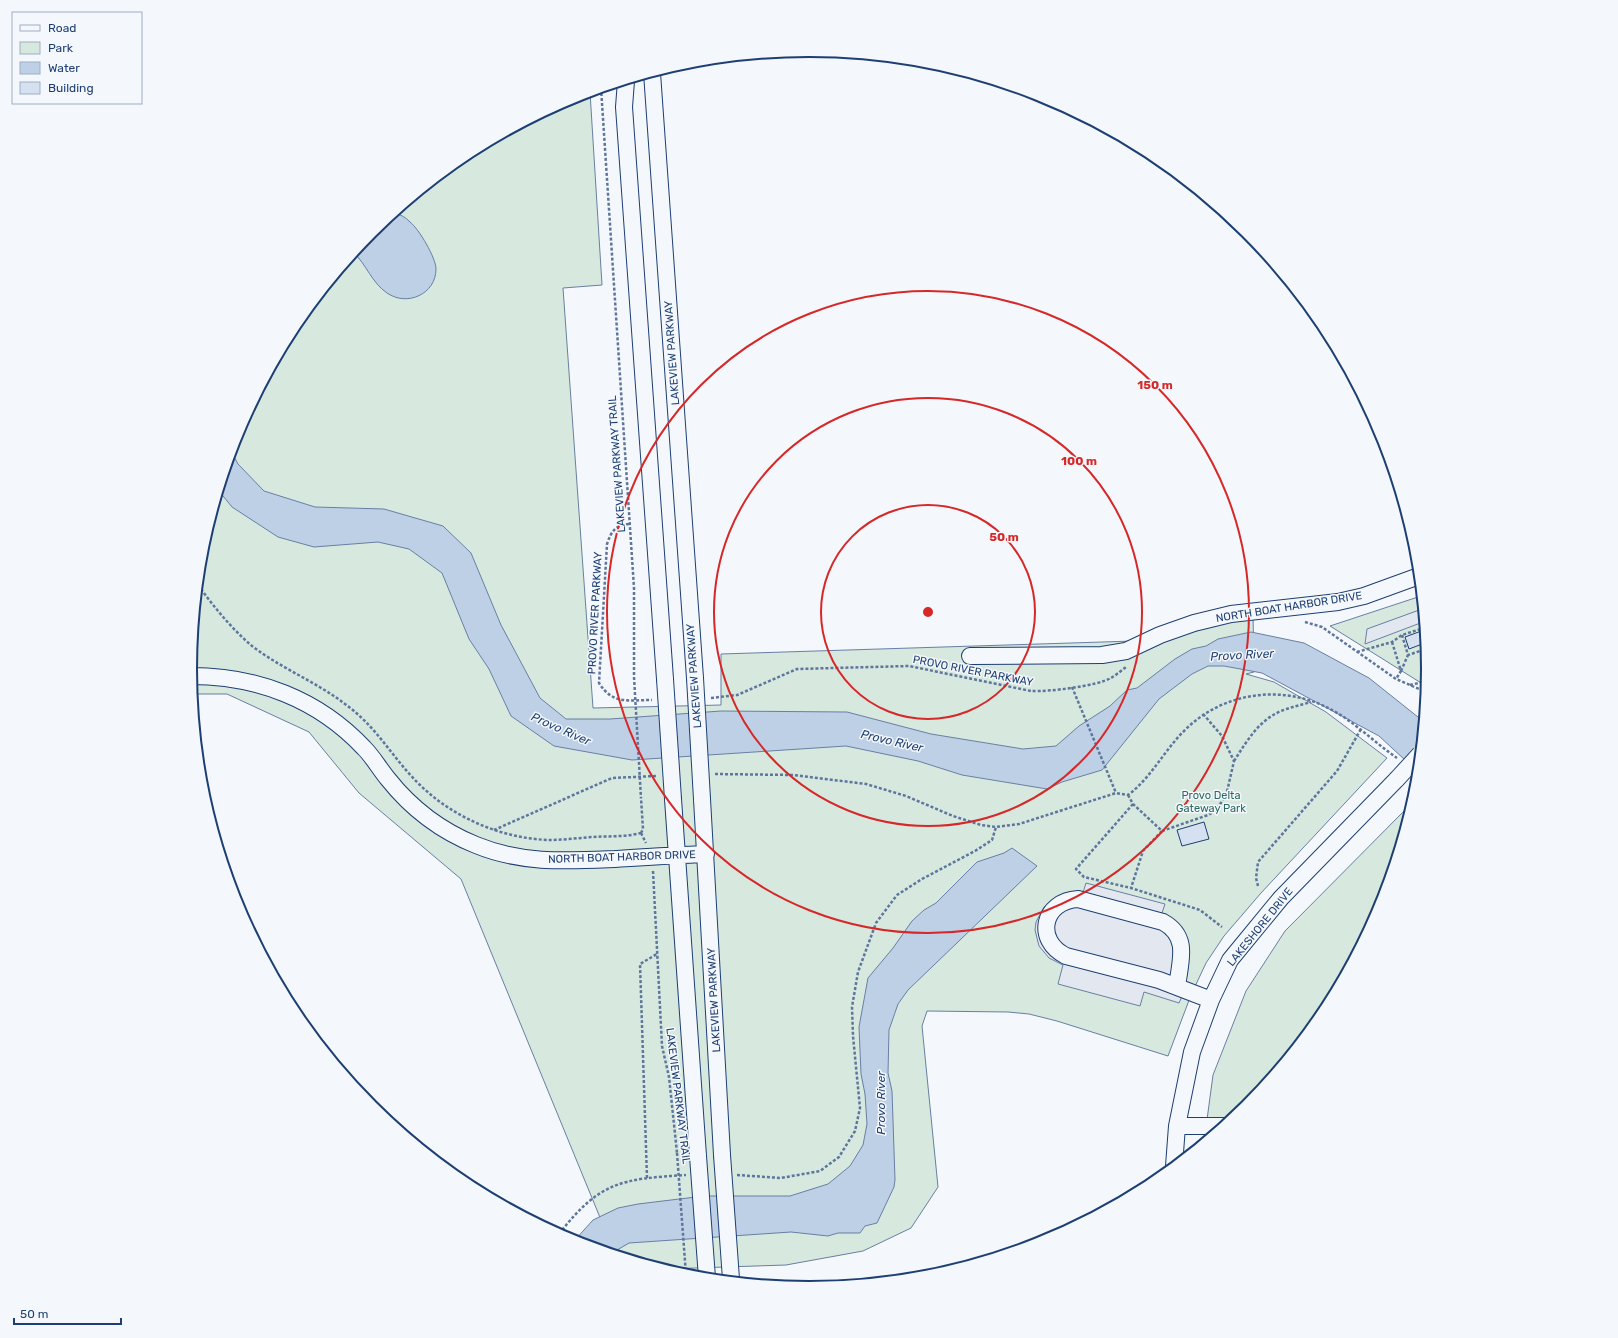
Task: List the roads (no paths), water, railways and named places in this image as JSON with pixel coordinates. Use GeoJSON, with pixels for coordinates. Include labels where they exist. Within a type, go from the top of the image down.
{"type":"FeatureCollection","features":[{"type":"Feature","properties":{"kind":"street","name":"LAKEVIEW PARKWAY"},"geometry":{"type":"LineString","coordinates":[[652,78],[695,678],[722,1155],[731,1276]]}},
{"type":"Feature","properties":{"kind":"street"},"geometry":{"type":"LineString","coordinates":[[624,107],[626,85]]}},
{"type":"Feature","properties":{"kind":"street"},"geometry":{"type":"LineString","coordinates":[[622,86],[707,1272]]}},
{"type":"Feature","properties":{"kind":"street","name":"NORTH BOAT HARBOR DRIVE"},"geometry":{"type":"LineString","coordinates":[[970,656],[1102,655],[1126,651],[1160,635],[1194,623],[1246,612],[1338,602],[1364,596],[1414,578]]}},
{"type":"Feature","properties":{"kind":"street","name":"NORTH BOAT HARBOR DRIVE"},"geometry":{"type":"LineString","coordinates":[[197,676],[229,678],[268,686],[293,696],[321,712],[360,744],[400,793],[415,808],[446,830],[476,845],[507,855],[556,862],[706,854]]}},
{"type":"Feature","properties":{"kind":"street","name":"LAKESHORE DRIVE"},"geometry":{"type":"LineString","coordinates":[[1174,1160],[1177,1126],[1192,1052],[1211,1000],[1230,960],[1281,898],[1414,761]]}},
{"type":"Feature","properties":{"kind":"street"},"geometry":{"type":"LineString","coordinates":[[1177,987],[1182,948],[1179,937],[1163,922],[1078,899],[1064,901],[1058,904],[1050,914],[1046,928],[1047,935],[1054,948],[1059,953],[1177,987],[1211,1000]]}},
{"type":"Feature","properties":{"kind":"street"},"geometry":{"type":"LineString","coordinates":[[1177,1126],[1216,1126]]}},
{"type":"Feature","properties":{"kind":"water"},"geometry":{"type":"Polygon","coordinates":[[[399,214],[414,226],[430,251],[436,269],[435,278],[426,291],[419,296],[403,299],[395,297],[387,293],[377,284],[358,257],[376,236],[399,214]]]}},
{"type":"Feature","properties":{"kind":"water","name":"Provo River"},"geometry":{"type":"Polygon","coordinates":[[[235,458],[238,464],[264,491],[315,507],[384,509],[443,526],[471,553],[501,625],[540,698],[566,719],[610,719],[721,711],[847,712],[931,734],[1023,749],[1056,746],[1079,726],[1110,706],[1127,690],[1137,688],[1175,659],[1192,649],[1206,646],[1218,639],[1251,632],[1304,643],[1369,678],[1419,718],[1413,767],[1379,736],[1262,673],[1224,666],[1208,666],[1192,674],[1159,699],[1102,770],[1062,782],[1047,789],[962,775],[918,761],[846,746],[632,760],[554,746],[511,716],[489,669],[469,639],[442,573],[409,549],[378,542],[314,547],[278,537],[232,507],[222,495],[235,458]]]}},
{"type":"Feature","properties":{"kind":"water","name":"Provo River"},"geometry":{"type":"Polygon","coordinates":[[[1012,848],[1037,866],[908,990],[898,1004],[889,1030],[888,1073],[892,1091],[895,1180],[894,1187],[877,1223],[865,1226],[860,1233],[838,1233],[828,1236],[791,1232],[629,1243],[617,1250],[579,1236],[593,1220],[618,1208],[704,1196],[790,1196],[828,1184],[850,1166],[863,1145],[867,1124],[865,1094],[861,1074],[859,1027],[868,978],[893,948],[912,921],[924,910],[936,903],[977,862],[1004,853],[1012,848]]]}},
{"type":"Feature","properties":{"kind":"park label","name":"Provo Delta Gateway Park"},"geometry":{"type":"Point","coordinates":[1211,801]}}]}
